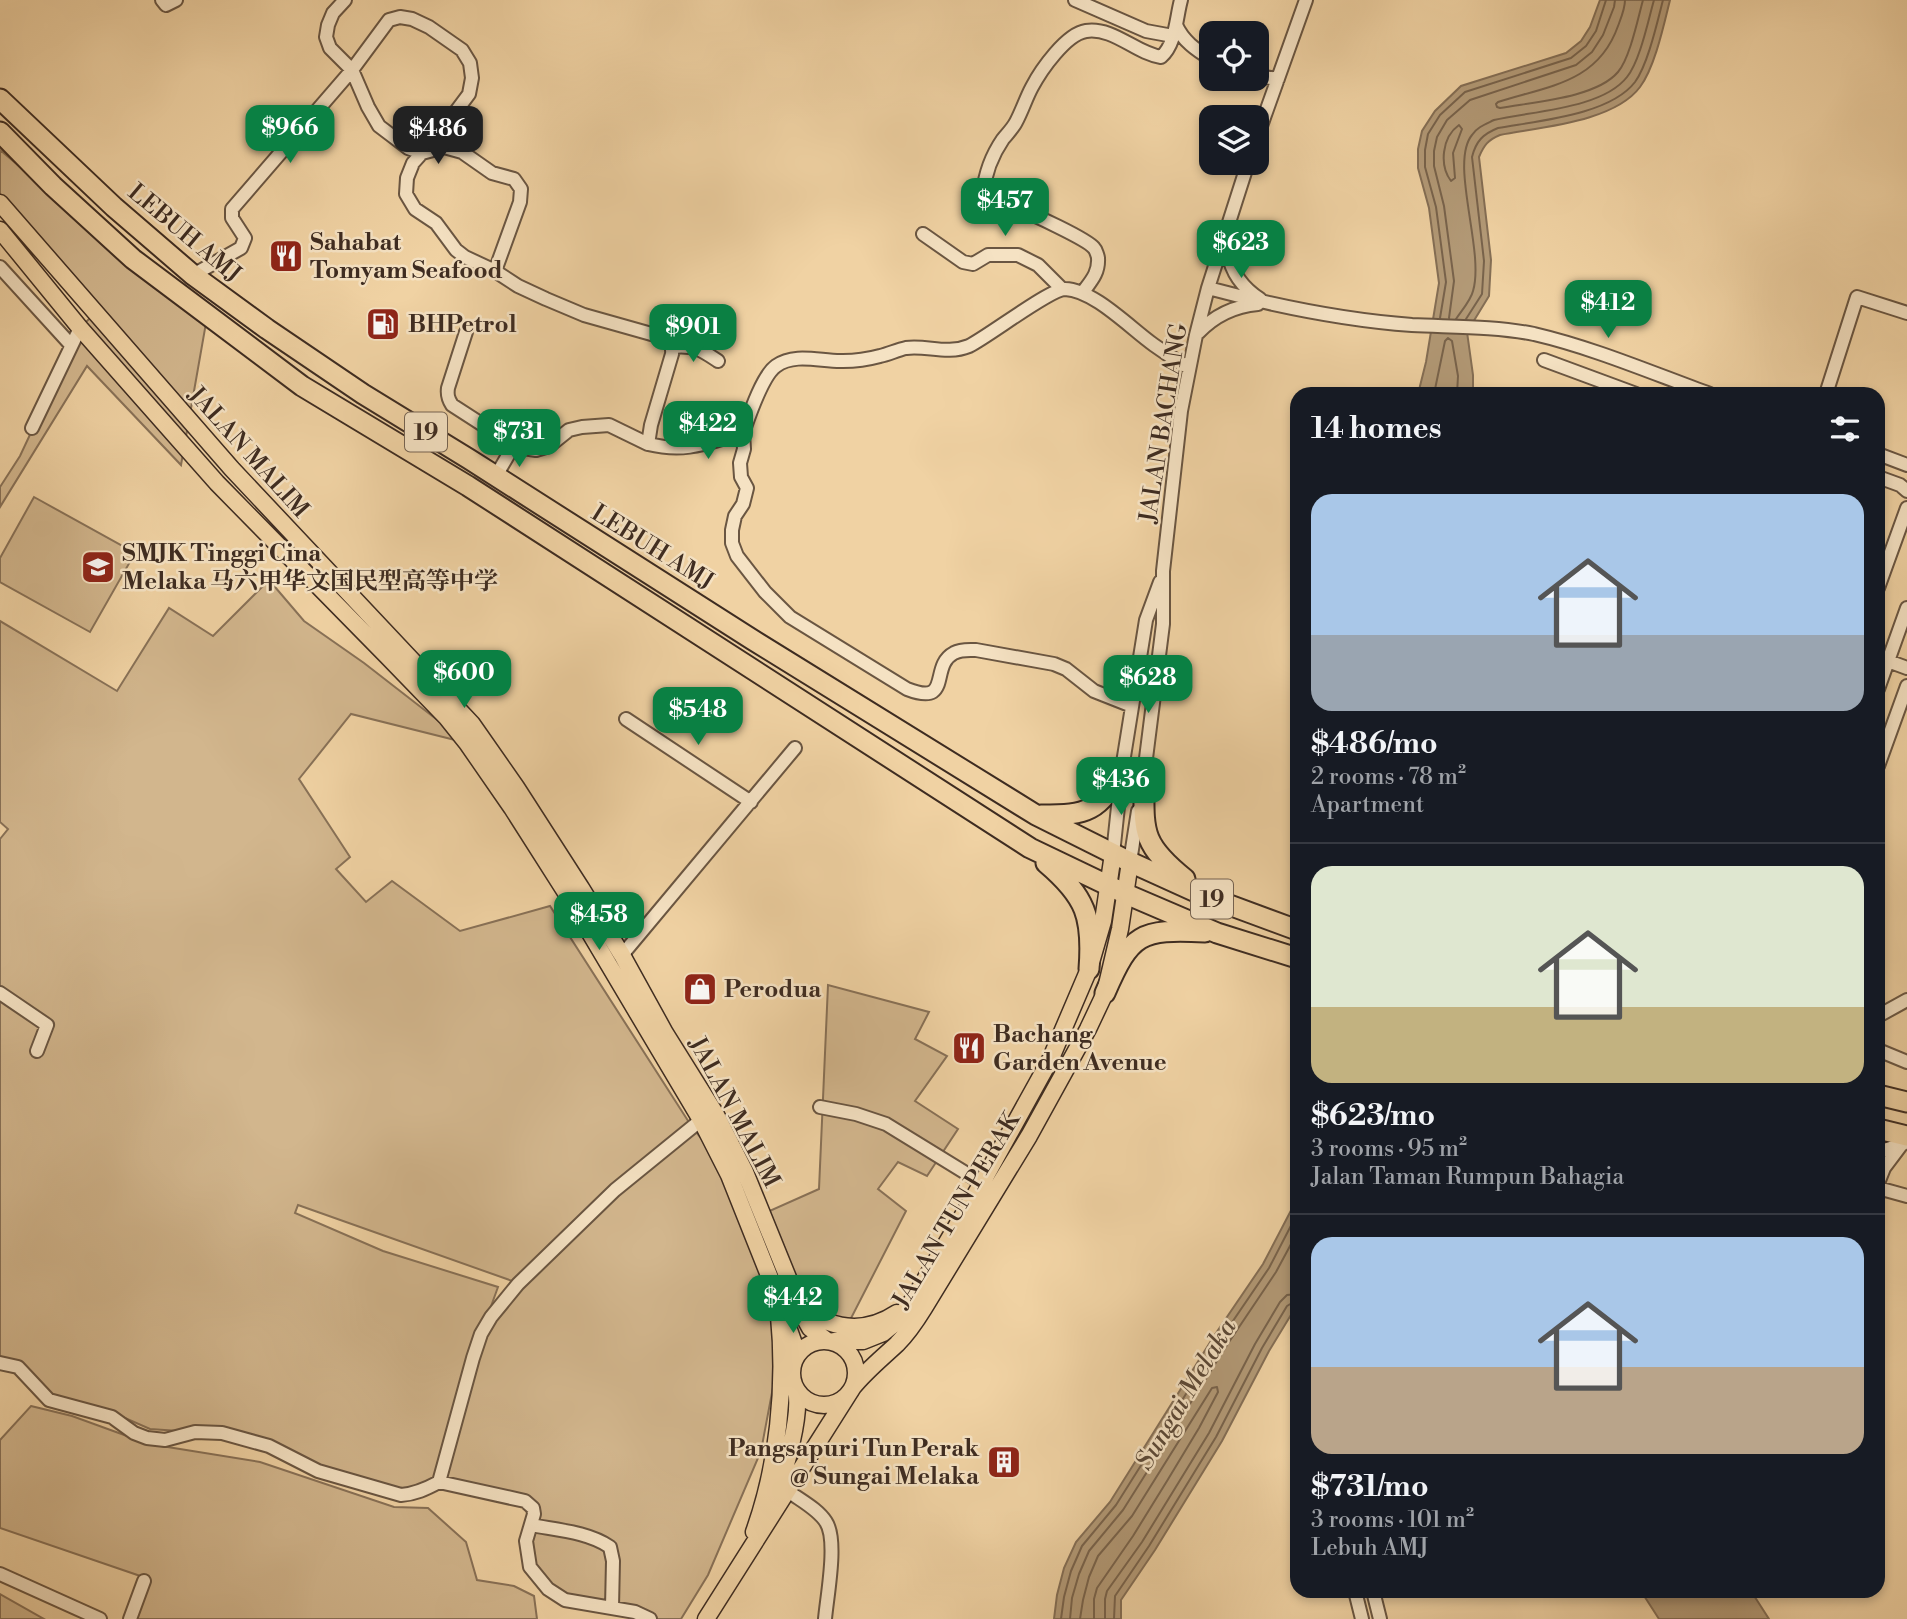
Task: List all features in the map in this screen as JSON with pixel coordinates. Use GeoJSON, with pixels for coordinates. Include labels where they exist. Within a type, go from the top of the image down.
{"type":"FeatureCollection","features":[{"type":"Feature","properties":{"kind":"highway","name":"LEBUH AMJ"},"geometry":{"type":"LineString","coordinates":[[0,99],[114,207],[193,275],[308,358],[1036,815],[1205,896],[1290,927]]}},
{"type":"Feature","properties":{"kind":"highway","name":"LEBUH AMJ"},"geometry":{"type":"LineString","coordinates":[[0,132],[53,186],[132,259],[302,386],[468,486],[1030,848],[1217,933],[1290,956]]}},
{"type":"Feature","properties":{"kind":"highway"},"geometry":{"type":"LineString","coordinates":[[1036,815],[1073,815],[1087,811],[1105,796],[1122,769]]}},
{"type":"Feature","properties":{"kind":"highway"},"geometry":{"type":"LineString","coordinates":[[1144,777],[1146,835],[1163,861],[1205,896]]}},
{"type":"Feature","properties":{"kind":"highway"},"geometry":{"type":"LineString","coordinates":[[1030,848],[1064,879],[1082,903],[1089,922],[1089,969]]}},
{"type":"Feature","properties":{"kind":"highway"},"geometry":{"type":"LineString","coordinates":[[1105,993],[1123,956],[1143,937],[1176,931],[1217,933]]}},
{"type":"Feature","properties":{"kind":"highway"},"geometry":{"type":"LineString","coordinates":[[1885,1097],[1907,1102]]}},
{"type":"Feature","properties":{"kind":"highway"},"geometry":{"type":"LineString","coordinates":[[1885,1132],[1905,1141]]}},
{"type":"Feature","properties":{"kind":"main road","name":"JALAN MALIM"},"geometry":{"type":"LineString","coordinates":[[0,203],[232,469],[472,724],[531,810],[622,955],[715,1113],[745,1172],[796,1300],[810,1328],[818,1336],[848,1351],[854,1359],[857,1367],[853,1387]]}},
{"type":"Feature","properties":{"kind":"main road","name":"JALAN MALIM"},"geometry":{"type":"LineString","coordinates":[[0,230],[80,328],[217,483],[447,718],[512,808],[568,896],[701,1120],[729,1175],[794,1344],[791,1370],[796,1390]]}},
{"type":"Feature","properties":{"kind":"main road"},"geometry":{"type":"LineString","coordinates":[[1118,890],[1122,858]]}},
{"type":"Feature","properties":{"kind":"main road","name":"JALAN TUN PERAK"},"geometry":{"type":"LineString","coordinates":[[830,1341],[849,1343],[883,1334],[913,1300],[982,1184],[1051,1058],[1089,969],[1103,922],[1118,890]]}},
{"type":"Feature","properties":{"kind":"main road","name":"JALAN TUN PERAK"},"geometry":{"type":"LineString","coordinates":[[706,1619],[853,1387],[911,1328],[1029,1136],[1105,993],[1120,929],[1118,890]]}},
{"type":"Feature","properties":{"kind":"main road"},"geometry":{"type":"LineString","coordinates":[[745,1559],[768,1482],[781,1402],[781,1337],[776,1293]]}},
{"type":"Feature","properties":{"kind":"main road"},"geometry":{"type":"LineString","coordinates":[[796,1300],[828,1323],[846,1328],[864,1328],[882,1322],[913,1300]]}},
{"type":"Feature","properties":{"kind":"main road"},"geometry":{"type":"LineString","coordinates":[[794,1360],[805,1346],[812,1342],[830,1341]]}},
{"type":"Feature","properties":{"kind":"main road"},"geometry":{"type":"LineString","coordinates":[[796,1390],[811,1403],[821,1405],[841,1401],[853,1387]]}},
{"type":"Feature","properties":{"kind":"main road","name":"JALAN TUN PERAK"},"geometry":{"type":"LineString","coordinates":[[769,1519],[794,1423],[796,1390]]}},
{"type":"Feature","properties":{"kind":"street"},"geometry":{"type":"LineString","coordinates":[[162,0],[166,5],[176,0]]}},
{"type":"Feature","properties":{"kind":"street"},"geometry":{"type":"LineString","coordinates":[[345,0],[333,13],[328,25],[326,37],[330,48],[352,70],[379,126],[408,148],[422,153]]}},
{"type":"Feature","properties":{"kind":"street"},"geometry":{"type":"LineString","coordinates":[[1075,0],[1146,31],[1174,30],[1199,51]]}},
{"type":"Feature","properties":{"kind":"street"},"geometry":{"type":"LineString","coordinates":[[1083,292],[1097,273],[1098,256],[1094,248],[1072,234],[1018,209],[997,204],[983,193],[985,177],[1002,140],[1022,111],[1032,87],[1067,40],[1087,31],[1097,31],[1161,57],[1167,52],[1181,0]]}},
{"type":"Feature","properties":{"kind":"street"},"geometry":{"type":"LineString","coordinates":[[1269,105],[1306,0]]}},
{"type":"Feature","properties":{"kind":"street"},"geometry":{"type":"LineString","coordinates":[[193,275],[241,248],[245,238],[232,218],[232,209],[352,70],[389,20],[400,17],[412,19],[429,27],[462,50],[470,63],[472,78],[469,94],[451,118],[444,135],[444,147]]}},
{"type":"Feature","properties":{"kind":"street"},"geometry":{"type":"LineString","coordinates":[[1269,78],[1278,79]]}},
{"type":"Feature","properties":{"kind":"street"},"geometry":{"type":"LineString","coordinates":[[495,271],[520,202],[521,189],[514,179],[492,173],[462,152],[444,147],[422,153],[413,163],[407,178],[406,194],[415,209],[436,223],[456,250],[465,257],[545,299],[584,315],[662,337],[669,342],[672,348],[648,444]]}},
{"type":"Feature","properties":{"kind":"street","name":"JALAN BACHANG"},"geometry":{"type":"LineString","coordinates":[[1122,858],[1144,777],[1163,624],[1163,571],[1181,411],[1208,288],[1244,175]]}},
{"type":"Feature","properties":{"kind":"street"},"geometry":{"type":"LineString","coordinates":[[1227,229],[1229,261],[1235,275],[1243,286],[1266,304]]}},
{"type":"Feature","properties":{"kind":"street"},"geometry":{"type":"LineString","coordinates":[[923,234],[963,262],[973,264],[988,255],[1018,255],[1038,265],[1062,289]]}},
{"type":"Feature","properties":{"kind":"street"},"geometry":{"type":"LineString","coordinates":[[0,267],[71,345]]}},
{"type":"Feature","properties":{"kind":"street"},"geometry":{"type":"LineString","coordinates":[[1208,288],[1266,304],[1356,319],[1412,325],[1495,328],[1533,334],[1573,345],[1691,387]]}},
{"type":"Feature","properties":{"kind":"street"},"geometry":{"type":"LineString","coordinates":[[1132,706],[1094,691],[1066,669],[1055,664],[976,650],[964,650],[947,658],[937,687],[932,693],[916,693],[790,617],[765,592],[737,556],[732,543],[735,516],[743,504],[747,488],[741,477],[743,433],[765,381],[776,365],[804,358],[844,361],[877,357],[907,348],[950,351],[966,347],[1062,289],[1083,292],[1189,368]]}},
{"type":"Feature","properties":{"kind":"street"},"geometry":{"type":"LineString","coordinates":[[1828,387],[1857,297],[1907,313]]}},
{"type":"Feature","properties":{"kind":"street"},"geometry":{"type":"LineString","coordinates":[[1196,335],[1205,325],[1230,311],[1245,305],[1266,304]]}},
{"type":"Feature","properties":{"kind":"street"},"geometry":{"type":"LineString","coordinates":[[32,428],[80,328]]}},
{"type":"Feature","properties":{"kind":"street"},"geometry":{"type":"LineString","coordinates":[[466,332],[448,388],[449,400],[452,405],[517,447],[536,450],[549,446],[569,430],[582,426],[609,425],[648,444],[680,449],[743,433]]}},
{"type":"Feature","properties":{"kind":"street"},"geometry":{"type":"LineString","coordinates":[[672,348],[699,348],[718,361]]}},
{"type":"Feature","properties":{"kind":"street"},"geometry":{"type":"LineString","coordinates":[[1544,360],[1618,387]]}},
{"type":"Feature","properties":{"kind":"street"},"geometry":{"type":"LineString","coordinates":[[1640,387],[1646,371]]}},
{"type":"Feature","properties":{"kind":"street"},"geometry":{"type":"LineString","coordinates":[[496,476],[514,445]]}},
{"type":"Feature","properties":{"kind":"street"},"geometry":{"type":"LineString","coordinates":[[1885,457],[1907,465]]}},
{"type":"Feature","properties":{"kind":"street"},"geometry":{"type":"LineString","coordinates":[[1885,480],[1907,491]]}},
{"type":"Feature","properties":{"kind":"street"},"geometry":{"type":"LineString","coordinates":[[1885,569],[1907,508]]}},
{"type":"Feature","properties":{"kind":"street","name":"JALAN BACHANG"},"geometry":{"type":"LineString","coordinates":[[1122,858],[1122,769],[1146,620],[1163,571]]}},
{"type":"Feature","properties":{"kind":"street"},"geometry":{"type":"LineString","coordinates":[[1885,669],[1907,608]]}},
{"type":"Feature","properties":{"kind":"street"},"geometry":{"type":"LineString","coordinates":[[1888,661],[1907,668]]}},
{"type":"Feature","properties":{"kind":"street"},"geometry":{"type":"LineString","coordinates":[[1885,746],[1907,685]]}},
{"type":"Feature","properties":{"kind":"street"},"geometry":{"type":"LineString","coordinates":[[626,719],[751,802]]}},
{"type":"Feature","properties":{"kind":"street"},"geometry":{"type":"LineString","coordinates":[[622,955],[794,748]]}},
{"type":"Feature","properties":{"kind":"street"},"geometry":{"type":"LineString","coordinates":[[0,993],[47,1025],[37,1051]]}},
{"type":"Feature","properties":{"kind":"street"},"geometry":{"type":"LineString","coordinates":[[1885,1012],[1907,1000]]}},
{"type":"Feature","properties":{"kind":"street"},"geometry":{"type":"LineString","coordinates":[[1885,1053],[1907,1062]]}},
{"type":"Feature","properties":{"kind":"street"},"geometry":{"type":"LineString","coordinates":[[821,1107],[886,1124],[982,1184]]}},
{"type":"Feature","properties":{"kind":"street"},"geometry":{"type":"LineString","coordinates":[[439,1482],[473,1358],[481,1334],[491,1317],[518,1284],[615,1190],[701,1120]]}},
{"type":"Feature","properties":{"kind":"street"},"geometry":{"type":"LineString","coordinates":[[1885,1149],[1905,1141]]}},
{"type":"Feature","properties":{"kind":"street"},"geometry":{"type":"LineString","coordinates":[[1885,1167],[1905,1141]]}},
{"type":"Feature","properties":{"kind":"street"},"geometry":{"type":"LineString","coordinates":[[1885,1188],[1907,1196]]}},
{"type":"Feature","properties":{"kind":"street"},"geometry":{"type":"LineString","coordinates":[[0,1363],[18,1367],[49,1400],[112,1417],[134,1433],[147,1437],[165,1440],[195,1432],[222,1433],[269,1446],[317,1471],[401,1495],[426,1490],[439,1482],[525,1501],[533,1508],[534,1514],[526,1541],[530,1567],[548,1589],[565,1600],[635,1612],[650,1619]]}},
{"type":"Feature","properties":{"kind":"street"},"geometry":{"type":"LineString","coordinates":[[788,1491],[826,1520],[831,1533],[825,1619]]}},
{"type":"Feature","properties":{"kind":"street"},"geometry":{"type":"LineString","coordinates":[[531,1525],[583,1535],[610,1547],[613,1561],[612,1607]]}},
{"type":"Feature","properties":{"kind":"street"},"geometry":{"type":"LineString","coordinates":[[0,1574],[100,1619]]}},
{"type":"Feature","properties":{"kind":"street"},"geometry":{"type":"LineString","coordinates":[[130,1619],[144,1581]]}},
{"type":"Feature","properties":{"kind":"street"},"geometry":{"type":"LineString","coordinates":[[1357,1598],[1362,1619]]}},
{"type":"Feature","properties":{"kind":"street"},"geometry":{"type":"LineString","coordinates":[[1375,1598],[1380,1619]]}},
{"type":"Feature","properties":{"kind":"shaded area"},"geometry":{"type":"Polygon","coordinates":[[[0,150],[206,323],[181,465],[87,366],[0,507],[0,487],[20,456],[80,328],[95,313],[0,198],[0,150]]]}},
{"type":"Feature","properties":{"kind":"shaded area"},"geometry":{"type":"Polygon","coordinates":[[[34,497],[135,553],[90,632],[0,582],[0,558],[34,497]]]}},
{"type":"Feature","properties":{"kind":"shaded area"},"geometry":{"type":"Polygon","coordinates":[[[269,580],[304,621],[364,663],[467,743],[351,714],[299,779],[350,857],[336,869],[366,902],[392,881],[460,931],[550,906],[692,1127],[725,1168],[745,1172],[763,1214],[819,1189],[828,985],[929,1012],[915,1039],[947,1056],[915,1101],[958,1129],[927,1176],[898,1162],[878,1189],[906,1211],[846,1328],[811,1313],[786,1318],[761,1451],[708,1575],[681,1619],[646,1619],[548,1589],[527,1550],[531,1525],[524,1501],[439,1482],[401,1495],[318,1471],[269,1446],[179,1431],[150,1429],[109,1411],[41,1394],[18,1367],[0,1363],[0,839],[8,829],[0,822],[0,621],[117,691],[169,608],[213,636],[269,580]],[[298,1205],[295,1213],[383,1251],[498,1287],[482,1331],[518,1283],[298,1205]]]}},
{"type":"Feature","properties":{"kind":"shaded area"},"geometry":{"type":"Polygon","coordinates":[[[31,1406],[72,1416],[149,1444],[260,1462],[394,1507],[428,1508],[466,1542],[477,1580],[514,1586],[534,1596],[537,1619],[137,1619],[149,1579],[0,1528],[0,1440],[31,1406]]]}},
{"type":"Feature","properties":{"kind":"shaded area"},"geometry":{"type":"Polygon","coordinates":[[[0,1594],[44,1619],[0,1619],[0,1594]]]}},
{"type":"Feature","properties":{"kind":"water"},"geometry":{"type":"Polygon","coordinates":[[[1600,0],[1670,0],[1650,68],[1640,87],[1628,99],[1613,108],[1576,121],[1500,135],[1485,146],[1479,157],[1491,260],[1489,296],[1467,332],[1473,387],[1420,387],[1439,283],[1429,208],[1418,168],[1422,131],[1435,111],[1461,86],[1566,53],[1581,41],[1590,27],[1600,0]]]}},
{"type":"Feature","properties":{"kind":"water","name":"Sungai Melaka"},"geometry":{"type":"Polygon","coordinates":[[[1290,1212],[1290,1316],[1222,1441],[1121,1600],[1121,1619],[1054,1619],[1064,1568],[1076,1542],[1110,1502],[1214,1336],[1263,1264],[1290,1212]]]}},
{"type":"Feature","properties":{"kind":"water"},"geometry":{"type":"Polygon","coordinates":[[[1646,1598],[1756,1598],[1769,1619],[1659,1619],[1646,1598]]]}},
{"type":"Feature","properties":{"kind":"place","name":"Sahabat Tomyam Seafood"},"geometry":{"type":"Point","coordinates":[286,256]}},
{"type":"Feature","properties":{"kind":"place","name":"BHPetrol"},"geometry":{"type":"Point","coordinates":[383,324]}},
{"type":"Feature","properties":{"kind":"place","name":"SMJK Tinggi Cina Melaka 马六甲华文国民型高等中学"},"geometry":{"type":"Point","coordinates":[98,567]}},
{"type":"Feature","properties":{"kind":"place","name":"Perodua"},"geometry":{"type":"Point","coordinates":[700,989]}},
{"type":"Feature","properties":{"kind":"place","name":"Bachang Garden Avenue"},"geometry":{"type":"Point","coordinates":[969,1048]}},
{"type":"Feature","properties":{"kind":"place","name":"Pangsapuri Tun Perak @ Sungai Melaka"},"geometry":{"type":"Point","coordinates":[1004,1462]}}]}
